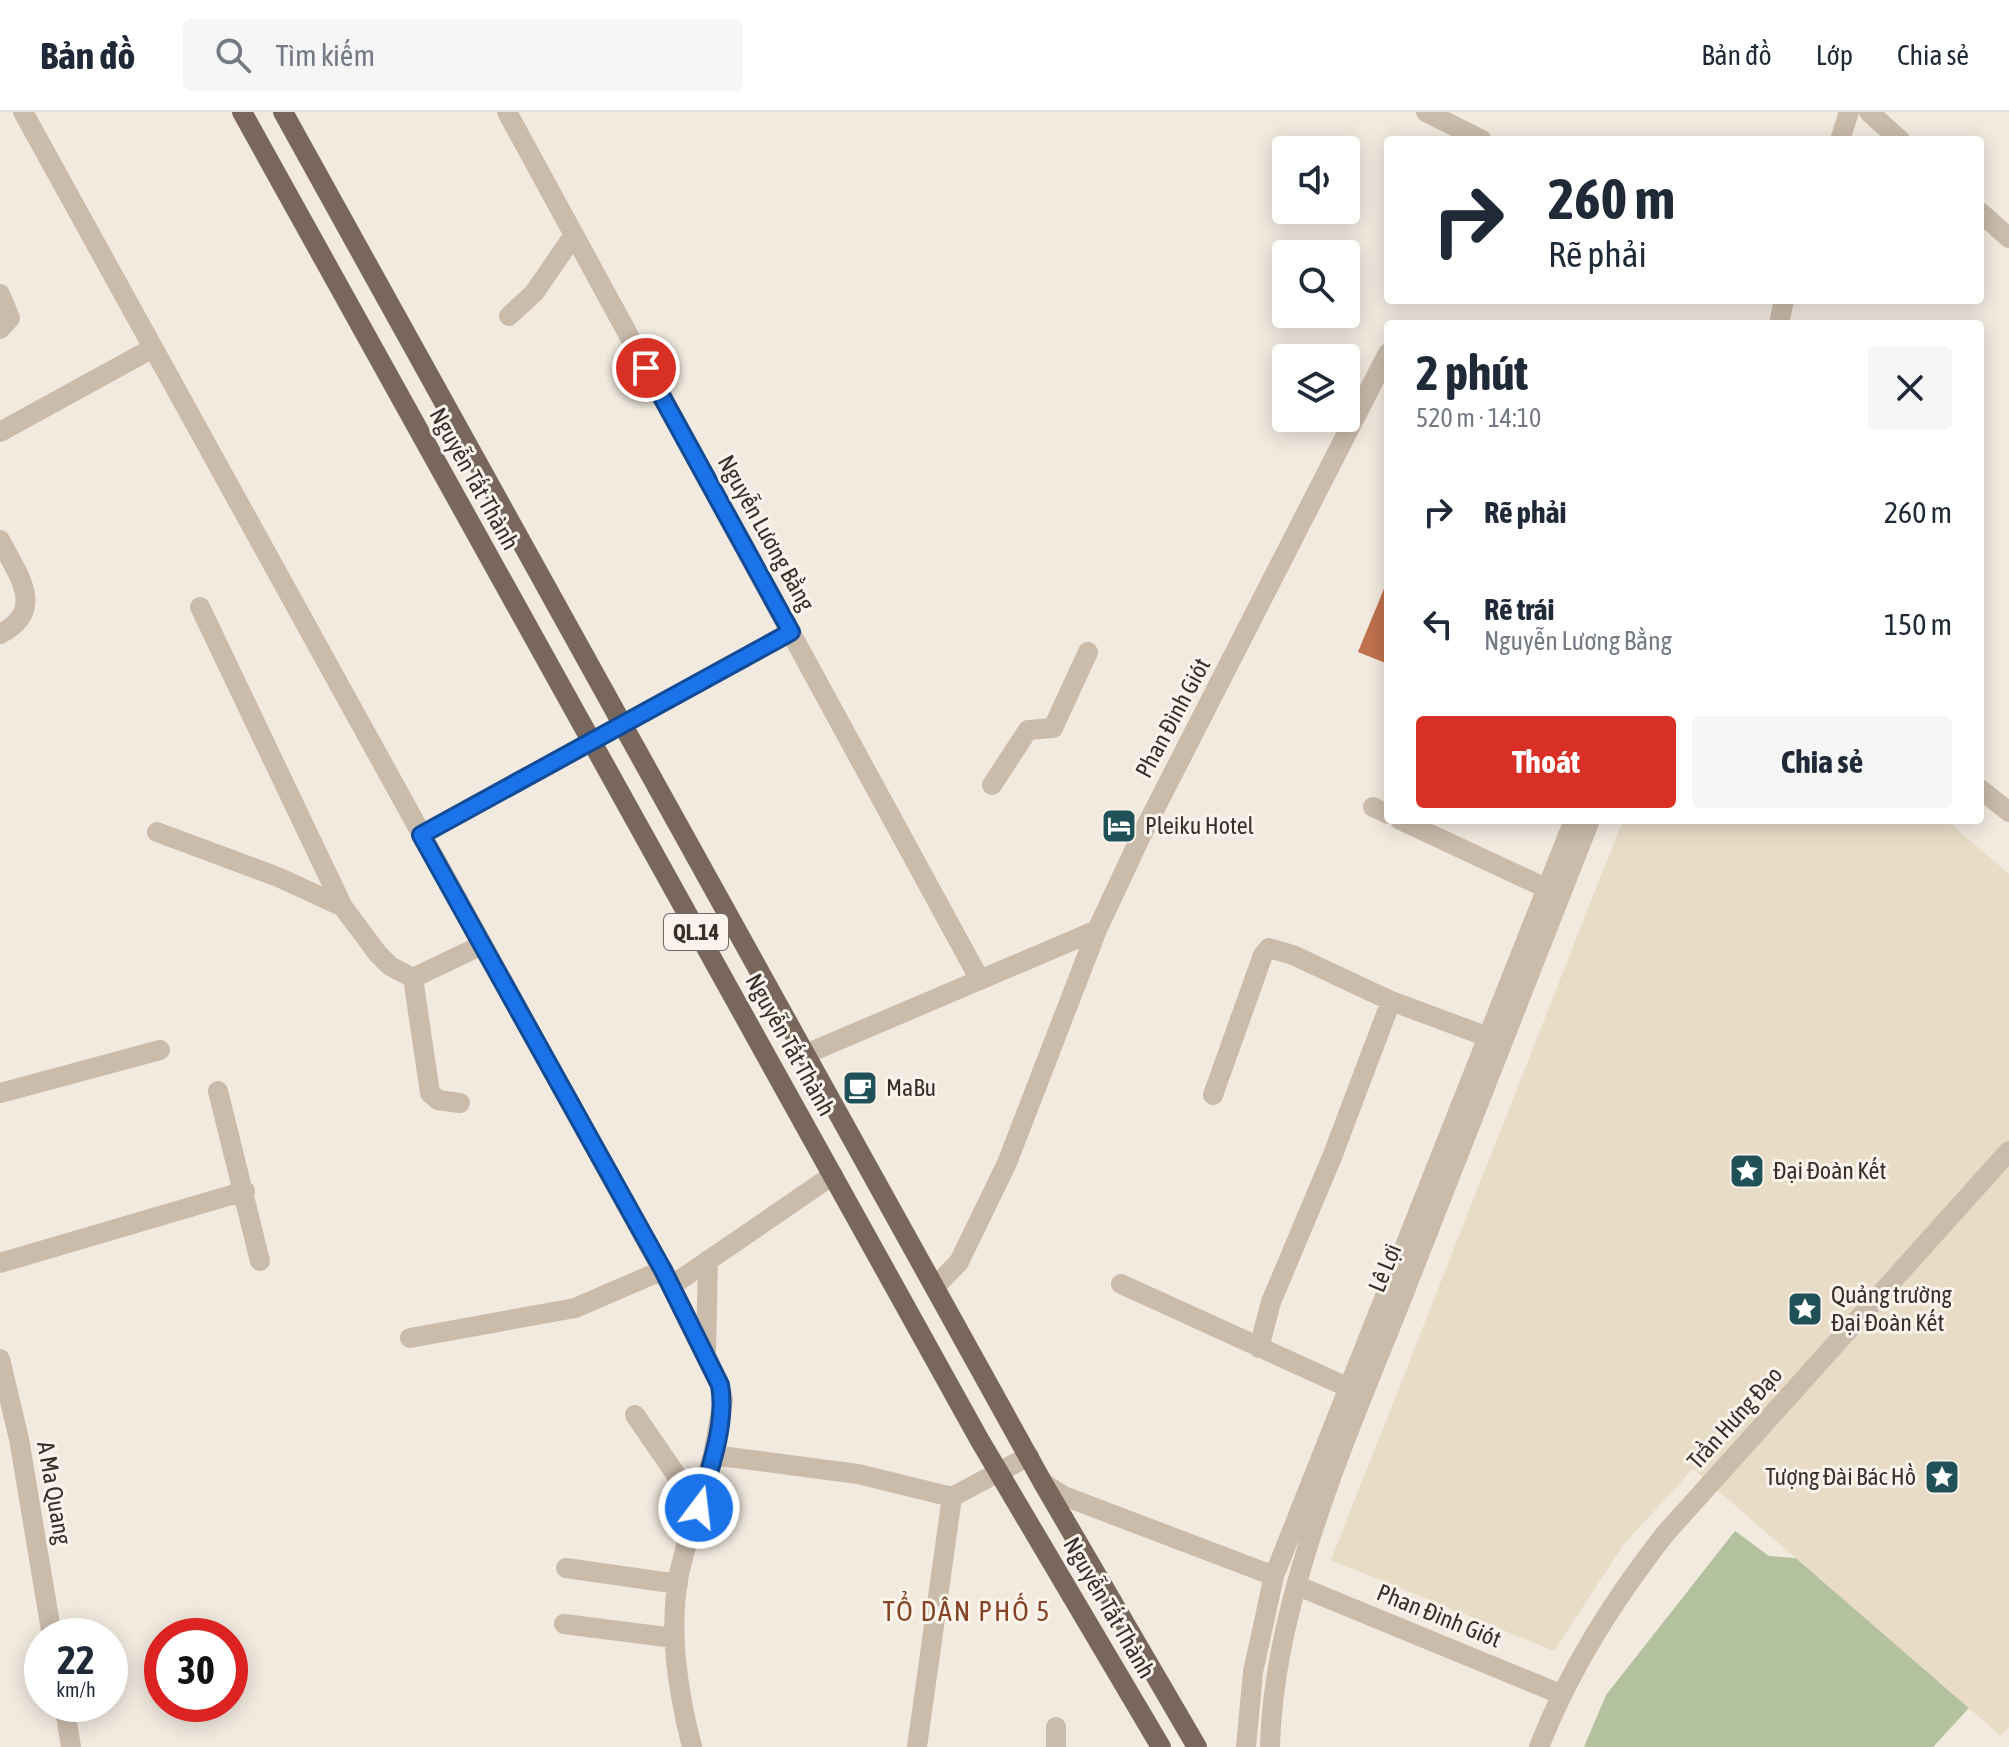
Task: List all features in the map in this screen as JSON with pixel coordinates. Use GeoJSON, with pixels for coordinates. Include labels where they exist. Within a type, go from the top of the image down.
{"type":"FeatureCollection","features":[{"type":"Feature","properties":{"kind":"main road","name":"Nguyễn Tất Thành"},"geometry":{"type":"LineString","coordinates":[[242,112],[590,743],[999,1472],[1161,1747]]}},
{"type":"Feature","properties":{"kind":"main road","name":"Nguyễn Tất Thành"},"geometry":{"type":"LineString","coordinates":[[283,112],[1043,1483],[1197,1747]]}},
{"type":"Feature","properties":{"kind":"street"},"geometry":{"type":"LineString","coordinates":[[23,112],[667,1278],[706,1355],[723,1400],[713,1455],[678,1584],[674,1638],[692,1747]]}},
{"type":"Feature","properties":{"kind":"street","name":"Nguyễn Lương Bằng"},"geometry":{"type":"LineString","coordinates":[[507,112],[980,980]]}},
{"type":"Feature","properties":{"kind":"street"},"geometry":{"type":"LineString","coordinates":[[1426,112],[1474,136]]}},
{"type":"Feature","properties":{"kind":"street"},"geometry":{"type":"LineString","coordinates":[[1841,136],[1849,112]]}},
{"type":"Feature","properties":{"kind":"street"},"geometry":{"type":"LineString","coordinates":[[1869,112],[1896,136]]}},
{"type":"Feature","properties":{"kind":"street"},"geometry":{"type":"LineString","coordinates":[[1984,216],[2009,238]]}},
{"type":"Feature","properties":{"kind":"street"},"geometry":{"type":"LineString","coordinates":[[509,316],[534,293],[574,235]]}},
{"type":"Feature","properties":{"kind":"street"},"geometry":{"type":"LineString","coordinates":[[0,294],[10,318],[0,329]]}},
{"type":"Feature","properties":{"kind":"street"},"geometry":{"type":"LineString","coordinates":[[0,432],[153,348]]}},
{"type":"Feature","properties":{"kind":"street","name":"Phan Đình Giót"},"geometry":{"type":"LineString","coordinates":[[936,1286],[959,1262],[1007,1163],[1097,930],[1141,836],[1384,361]]}},
{"type":"Feature","properties":{"kind":"street"},"geometry":{"type":"LineString","coordinates":[[0,540],[23,583],[26,608],[18,625],[0,634]]}},
{"type":"Feature","properties":{"kind":"street"},"geometry":{"type":"LineString","coordinates":[[200,607],[343,907],[378,954],[390,966],[413,978]]}},
{"type":"Feature","properties":{"kind":"street"},"geometry":{"type":"LineString","coordinates":[[421,835],[791,632]]}},
{"type":"Feature","properties":{"kind":"street"},"geometry":{"type":"LineString","coordinates":[[992,785],[1028,730],[1053,728],[1088,652]]}},
{"type":"Feature","properties":{"kind":"street"},"geometry":{"type":"LineString","coordinates":[[1984,792],[2009,812]]}},
{"type":"Feature","properties":{"kind":"street"},"geometry":{"type":"LineString","coordinates":[[1409,824],[1548,889]]}},
{"type":"Feature","properties":{"kind":"street"},"geometry":{"type":"LineString","coordinates":[[1246,1747],[1253,1672],[1274,1576],[1347,1387],[1496,1040],[1572,824]]}},
{"type":"Feature","properties":{"kind":"street","name":"Lê Lợi"},"geometry":{"type":"LineString","coordinates":[[1270,1747],[1275,1676],[1298,1586],[1364,1393],[1496,1040],[1588,824]]}},
{"type":"Feature","properties":{"kind":"street"},"geometry":{"type":"LineString","coordinates":[[157,832],[278,877],[343,907]]}},
{"type":"Feature","properties":{"kind":"street"},"geometry":{"type":"LineString","coordinates":[[806,1054],[1097,930]]}},
{"type":"Feature","properties":{"kind":"street"},"geometry":{"type":"LineString","coordinates":[[413,978],[482,945]]}},
{"type":"Feature","properties":{"kind":"street"},"geometry":{"type":"LineString","coordinates":[[1213,1095],[1263,955],[1269,948],[1293,955],[1391,1001],[1496,1040]]}},
{"type":"Feature","properties":{"kind":"street"},"geometry":{"type":"LineString","coordinates":[[413,978],[430,1093],[438,1100],[460,1103]]}},
{"type":"Feature","properties":{"kind":"street"},"geometry":{"type":"LineString","coordinates":[[1259,1348],[1271,1302],[1332,1157],[1391,1001]]}},
{"type":"Feature","properties":{"kind":"street"},"geometry":{"type":"LineString","coordinates":[[0,1093],[160,1050]]}},
{"type":"Feature","properties":{"kind":"street"},"geometry":{"type":"LineString","coordinates":[[218,1091],[260,1261]]}},
{"type":"Feature","properties":{"kind":"street","name":"Trần Hưng Đạo"},"geometry":{"type":"LineString","coordinates":[[1539,1747],[1560,1694],[1615,1598],[1665,1534],[2009,1151]]}},
{"type":"Feature","properties":{"kind":"street"},"geometry":{"type":"LineString","coordinates":[[410,1338],[575,1308],[667,1278],[708,1260],[833,1175]]}},
{"type":"Feature","properties":{"kind":"street"},"geometry":{"type":"LineString","coordinates":[[0,1263],[245,1191]]}},
{"type":"Feature","properties":{"kind":"street"},"geometry":{"type":"LineString","coordinates":[[706,1355],[708,1260]]}},
{"type":"Feature","properties":{"kind":"street"},"geometry":{"type":"LineString","coordinates":[[1121,1284],[1347,1387]]}},
{"type":"Feature","properties":{"kind":"street","name":"A Ma Quang"},"geometry":{"type":"LineString","coordinates":[[0,1359],[10,1441],[48,1618]]}},
{"type":"Feature","properties":{"kind":"street"},"geometry":{"type":"LineString","coordinates":[[635,1415],[699,1508]]}},
{"type":"Feature","properties":{"kind":"street"},"geometry":{"type":"LineString","coordinates":[[713,1455],[858,1474],[952,1497],[1029,1456]]}},
{"type":"Feature","properties":{"kind":"street"},"geometry":{"type":"LineString","coordinates":[[1043,1483],[1064,1496],[1274,1576]]}},
{"type":"Feature","properties":{"kind":"street"},"geometry":{"type":"LineString","coordinates":[[917,1747],[952,1497]]}},
{"type":"Feature","properties":{"kind":"street"},"geometry":{"type":"LineString","coordinates":[[566,1568],[678,1584]]}},
{"type":"Feature","properties":{"kind":"street","name":"Phan Đình Giót"},"geometry":{"type":"LineString","coordinates":[[1298,1586],[1560,1694]]}},
{"type":"Feature","properties":{"kind":"street"},"geometry":{"type":"LineString","coordinates":[[564,1624],[674,1638]]}},
{"type":"Feature","properties":{"kind":"street"},"geometry":{"type":"LineString","coordinates":[[67,1722],[71,1747]]}},
{"type":"Feature","properties":{"kind":"green space"},"geometry":{"type":"Polygon","coordinates":[[[1735,1531],[1769,1556],[1848,1562],[2009,1682],[1969,1708],[1933,1747],[1584,1747],[1606,1695],[1735,1531]]]}},
{"type":"Feature","properties":{"kind":"shaded area","name":"Đại Đoàn Kết"},"geometry":{"type":"Polygon","coordinates":[[[1621,824],[1951,824],[2009,874],[2009,1727],[2001,1736],[1693,1469],[1624,1544],[1554,1651],[1331,1560],[1621,824]]]}},
{"type":"Feature","properties":{"kind":"building"},"geometry":{"type":"Polygon","coordinates":[[[1384,589],[1384,662],[1358,652],[1384,589]]]}},
{"type":"Feature","properties":{"kind":"place","name":"Pleiku Hotel"},"geometry":{"type":"Point","coordinates":[1119,826]}},
{"type":"Feature","properties":{"kind":"place","name":"MaBu"},"geometry":{"type":"Point","coordinates":[860,1088]}},
{"type":"Feature","properties":{"kind":"place","name":"Đại Đoàn Kết"},"geometry":{"type":"Point","coordinates":[1747,1171]}},
{"type":"Feature","properties":{"kind":"place","name":"Quảng trường Đại Đoàn Kết"},"geometry":{"type":"Point","coordinates":[1805,1309]}},
{"type":"Feature","properties":{"kind":"place","name":"Tượng Đài Bác Hồ"},"geometry":{"type":"Point","coordinates":[1942,1477]}},
{"type":"Feature","properties":{"kind":"district","name":"TỔ DÂN PHỐ 5"},"geometry":{"type":"Point","coordinates":[967,1611]}},
{"type":"Feature","properties":{"kind":"route"},"geometry":{"type":"LineString","coordinates":[[646,368],[791,632],[421,835],[663,1270],[720,1385],[723,1400],[699,1508]]}}]}
